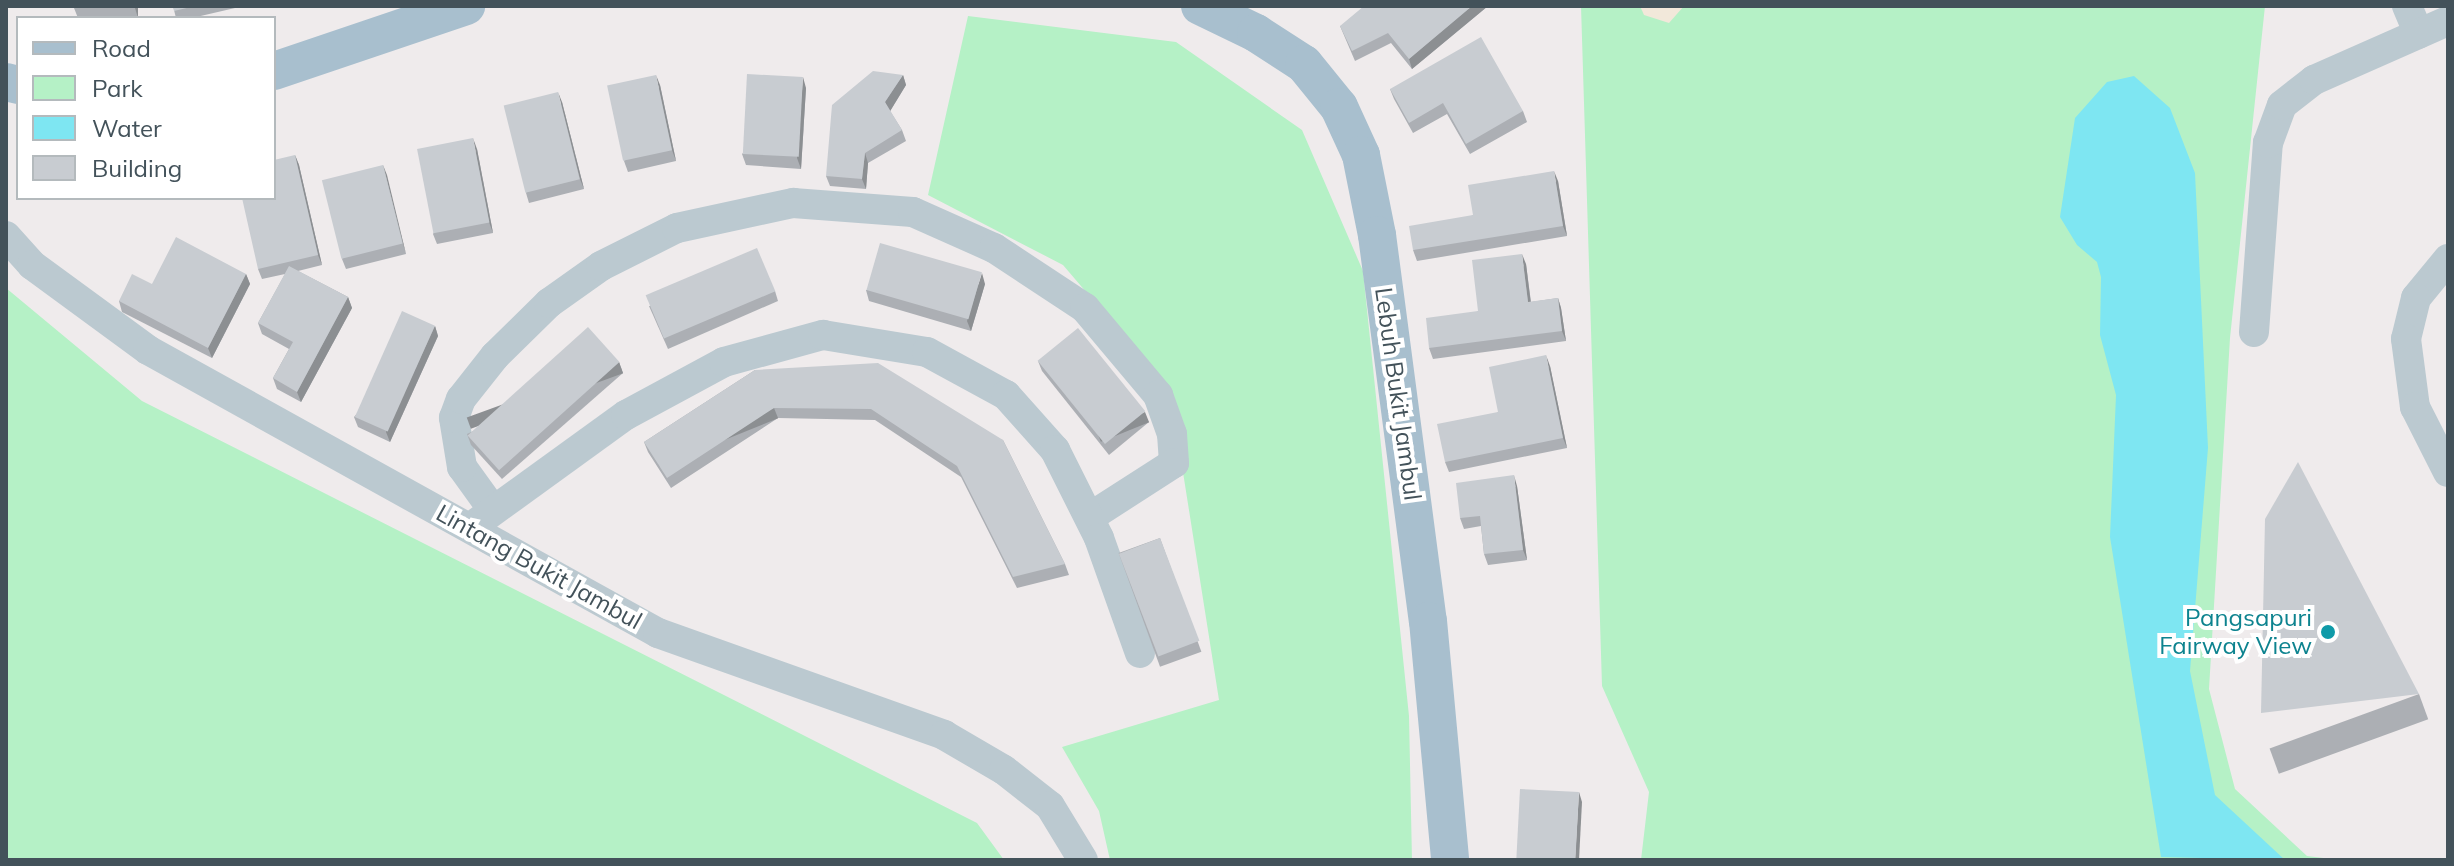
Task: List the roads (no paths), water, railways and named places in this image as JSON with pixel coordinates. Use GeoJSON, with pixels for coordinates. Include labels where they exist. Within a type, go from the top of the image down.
{"type":"FeatureCollection","features":[{"type":"Feature","properties":{"kind":"main road"},"geometry":{"type":"LineString","coordinates":[[276,70],[466,6]]}},
{"type":"Feature","properties":{"kind":"main road","name":"Lebuh Bukit Jambul"},"geometry":{"type":"LineString","coordinates":[[1200,6],[1256,33],[1304,64],[1339,107],[1361,155],[1377,235],[1428,621],[1450,860]]}},
{"type":"Feature","properties":{"kind":"street"},"geometry":{"type":"LineString","coordinates":[[2407,6],[2419,34]]}},
{"type":"Feature","properties":{"kind":"street"},"geometry":{"type":"LineString","coordinates":[[2254,332],[2268,143],[2282,105],[2314,80],[2448,21]]}},
{"type":"Feature","properties":{"kind":"street"},"geometry":{"type":"LineString","coordinates":[[1090,517],[1174,463],[1172,434],[1158,395],[1085,308],[994,248],[913,212],[793,203],[677,228],[601,266],[549,303],[495,356],[461,399],[454,418],[462,467],[481,519],[626,415],[724,362],[823,335],[927,352],[1006,395],[1055,450],[1090,517],[1140,653]]}},
{"type":"Feature","properties":{"kind":"street","name":"Lintang Bukit Jambul"},"geometry":{"type":"LineString","coordinates":[[6,236],[32,265],[148,350],[481,519],[658,633],[944,735],[1004,770],[1050,806],[1083,860]]}},
{"type":"Feature","properties":{"kind":"street"},"geometry":{"type":"LineString","coordinates":[[2448,259],[2416,298],[2406,339],[2415,407],[2448,472]]}},
{"type":"Feature","properties":{"kind":"water"},"geometry":{"type":"Polygon","coordinates":[[[2134,76],[2170,108],[2195,173],[2208,448],[2190,671],[2215,795],[2285,860],[2161,857],[2110,537],[2116,395],[2100,335],[2101,277],[2097,262],[2077,245],[2060,217],[2075,118],[2107,82],[2134,76]]]}},
{"type":"Feature","properties":{"kind":"place","name":"Pangsapuri Fairway View"},"geometry":{"type":"Point","coordinates":[2328,632]}}]}
